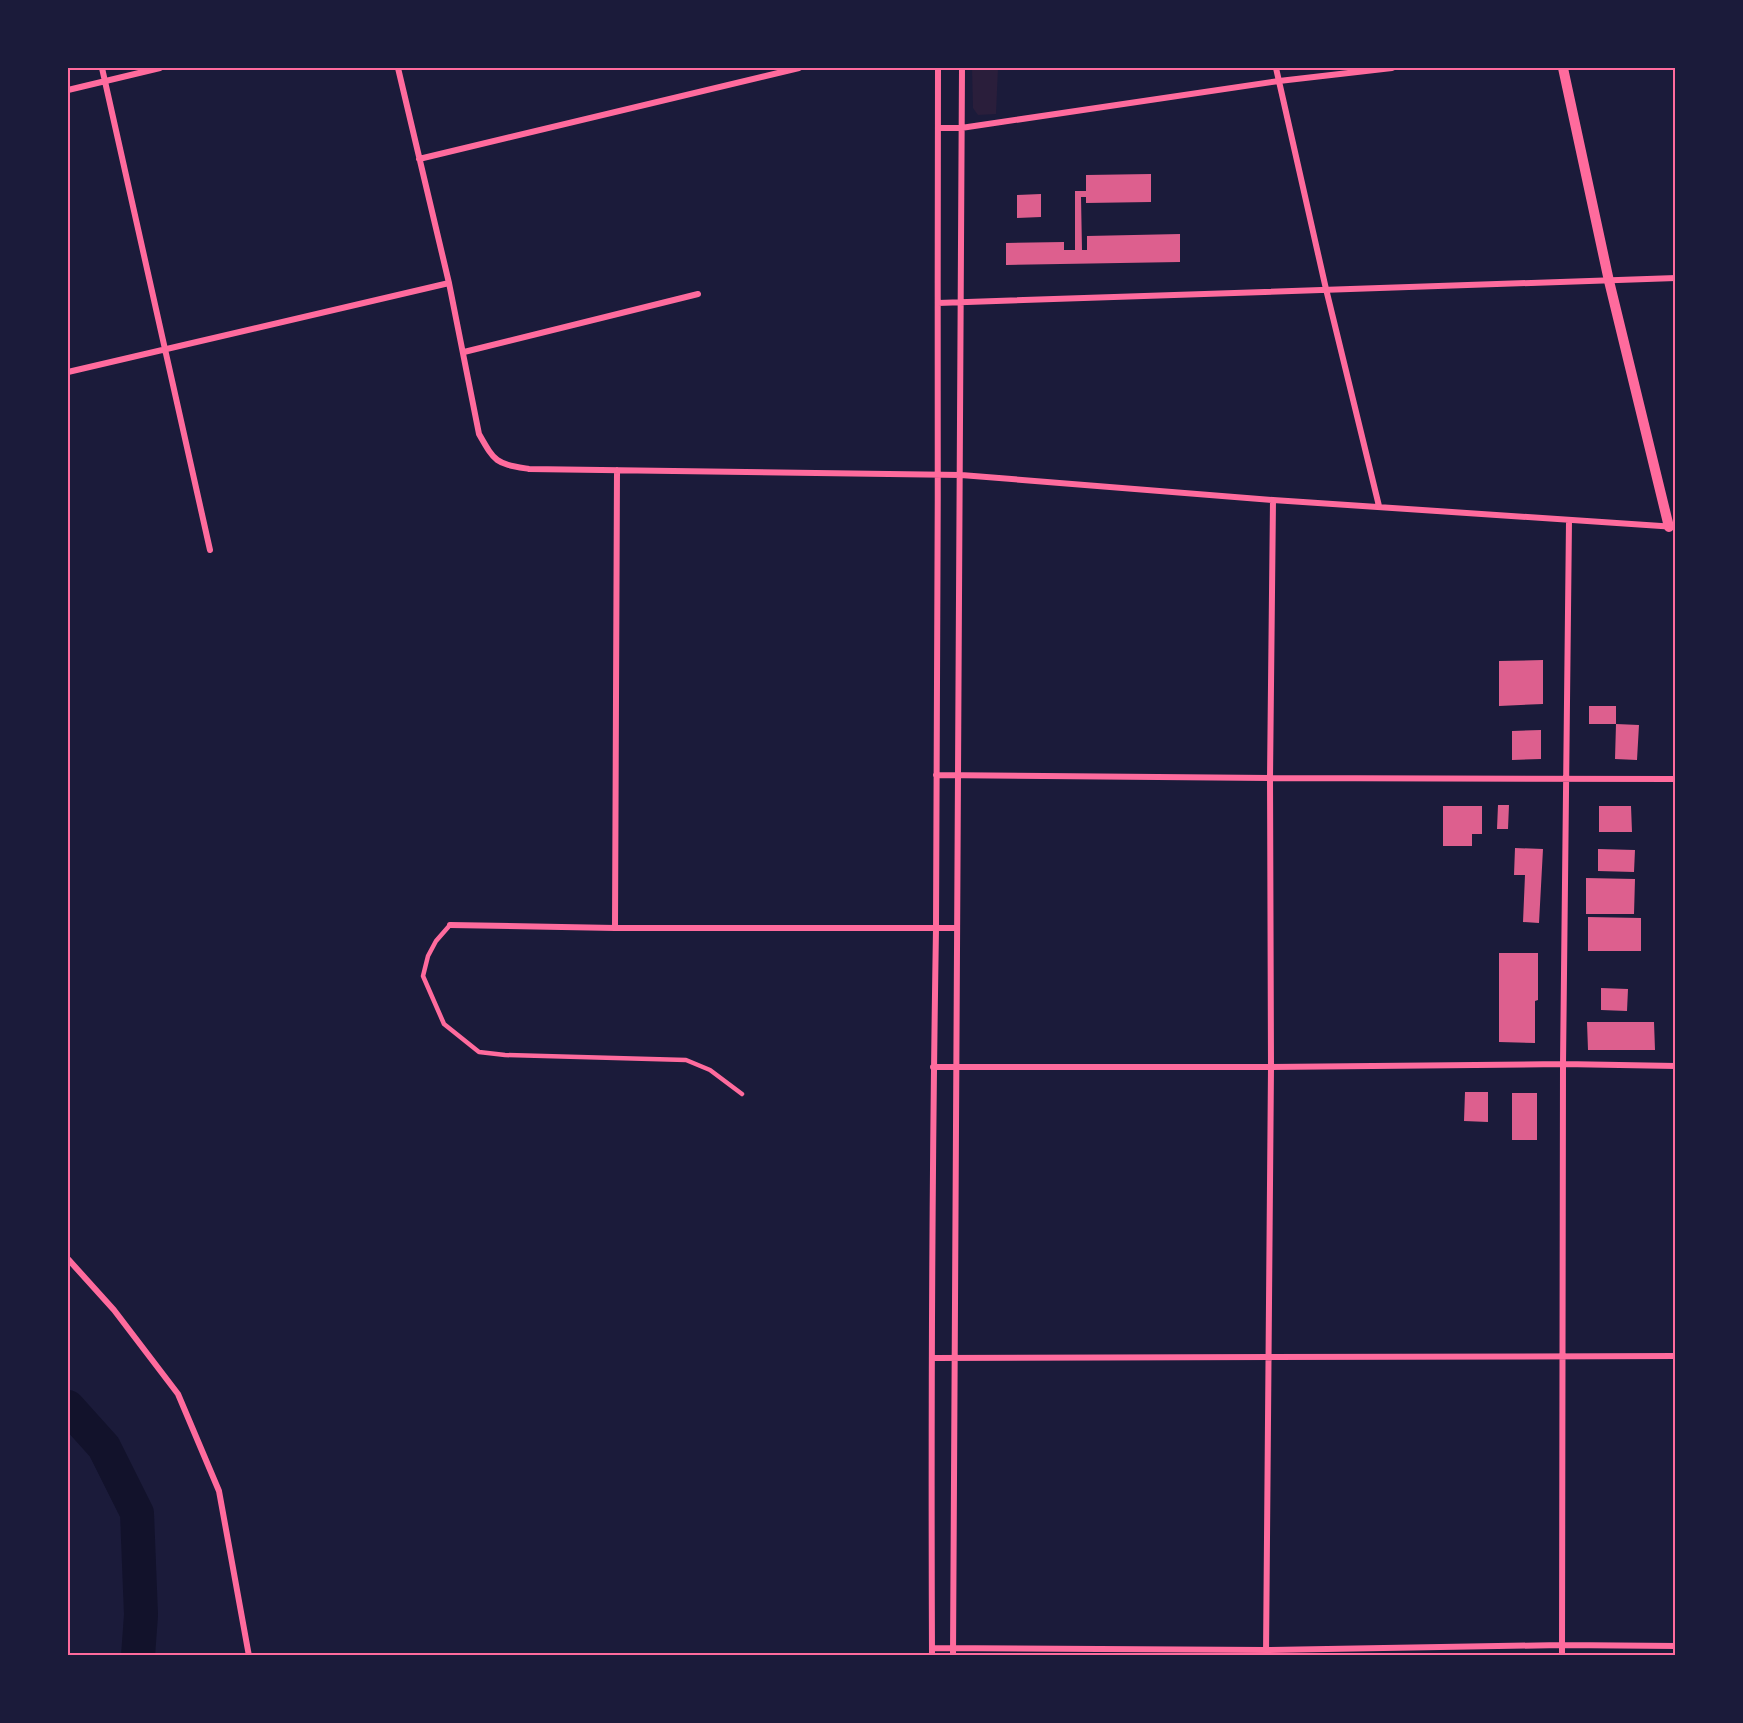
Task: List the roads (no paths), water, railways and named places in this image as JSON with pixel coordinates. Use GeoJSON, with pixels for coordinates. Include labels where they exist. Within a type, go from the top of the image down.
{"type":"FeatureCollection","features":[{"type":"Feature","properties":{"kind":"street"},"geometry":{"type":"LineString","coordinates":[[102,68],[210,549]]}},
{"type":"Feature","properties":{"kind":"street"},"geometry":{"type":"LineString","coordinates":[[68,90],[160,68]]}},
{"type":"Feature","properties":{"kind":"street"},"geometry":{"type":"LineString","coordinates":[[398,68],[449,283],[479,434],[500,464],[529,469],[961,474],[1273,500],[1672,527],[1609,280],[1563,68]]}},
{"type":"Feature","properties":{"kind":"street"},"geometry":{"type":"LineString","coordinates":[[418,159],[799,68]]}},
{"type":"Feature","properties":{"kind":"street"},"geometry":{"type":"LineString","coordinates":[[938,68],[932,1652],[1266,1653],[1562,1645],[1676,1646]]}},
{"type":"Feature","properties":{"kind":"street"},"geometry":{"type":"LineString","coordinates":[[953,1652],[962,68]]}},
{"type":"Feature","properties":{"kind":"street"},"geometry":{"type":"LineString","coordinates":[[1275,68],[1379,506]]}},
{"type":"Feature","properties":{"kind":"street"},"geometry":{"type":"LineString","coordinates":[[938,128],[961,128],[1279,81],[1392,68]]}},
{"type":"Feature","properties":{"kind":"street"},"geometry":{"type":"LineString","coordinates":[[938,303],[1676,278]]}},
{"type":"Feature","properties":{"kind":"street"},"geometry":{"type":"LineString","coordinates":[[68,372],[449,283]]}},
{"type":"Feature","properties":{"kind":"street"},"geometry":{"type":"LineString","coordinates":[[464,352],[698,294]]}},
{"type":"Feature","properties":{"kind":"street"},"geometry":{"type":"LineString","coordinates":[[615,928],[616,470]]}},
{"type":"Feature","properties":{"kind":"street"},"geometry":{"type":"LineString","coordinates":[[1266,1653],[1273,500]]}},
{"type":"Feature","properties":{"kind":"street"},"geometry":{"type":"LineString","coordinates":[[1562,1656],[1563,1064],[1569,521]]}},
{"type":"Feature","properties":{"kind":"street"},"geometry":{"type":"LineString","coordinates":[[936,775],[1676,779]]}},
{"type":"Feature","properties":{"kind":"street"},"geometry":{"type":"LineString","coordinates":[[450,925],[615,928],[957,928]]}},
{"type":"Feature","properties":{"kind":"street"},"geometry":{"type":"LineString","coordinates":[[933,1067],[1563,1064],[1676,1066]]}},
{"type":"Feature","properties":{"kind":"street"},"geometry":{"type":"LineString","coordinates":[[68,1259],[114,1310],[178,1394],[219,1491],[249,1656]]}},
{"type":"Feature","properties":{"kind":"street"},"geometry":{"type":"LineString","coordinates":[[933,1358],[1676,1356]]}},
{"type":"Feature","properties":{"kind":"lane"},"geometry":{"type":"LineString","coordinates":[[450,925],[436,940],[428,956],[423,976],[444,1024],[479,1052],[505,1055],[686,1060],[710,1070],[742,1094]]}},
{"type":"Feature","properties":{"kind":"waterway"},"geometry":{"type":"LineString","coordinates":[[68,1407],[104,1447],[137,1513],[141,1615],[138,1656]]}}]}
